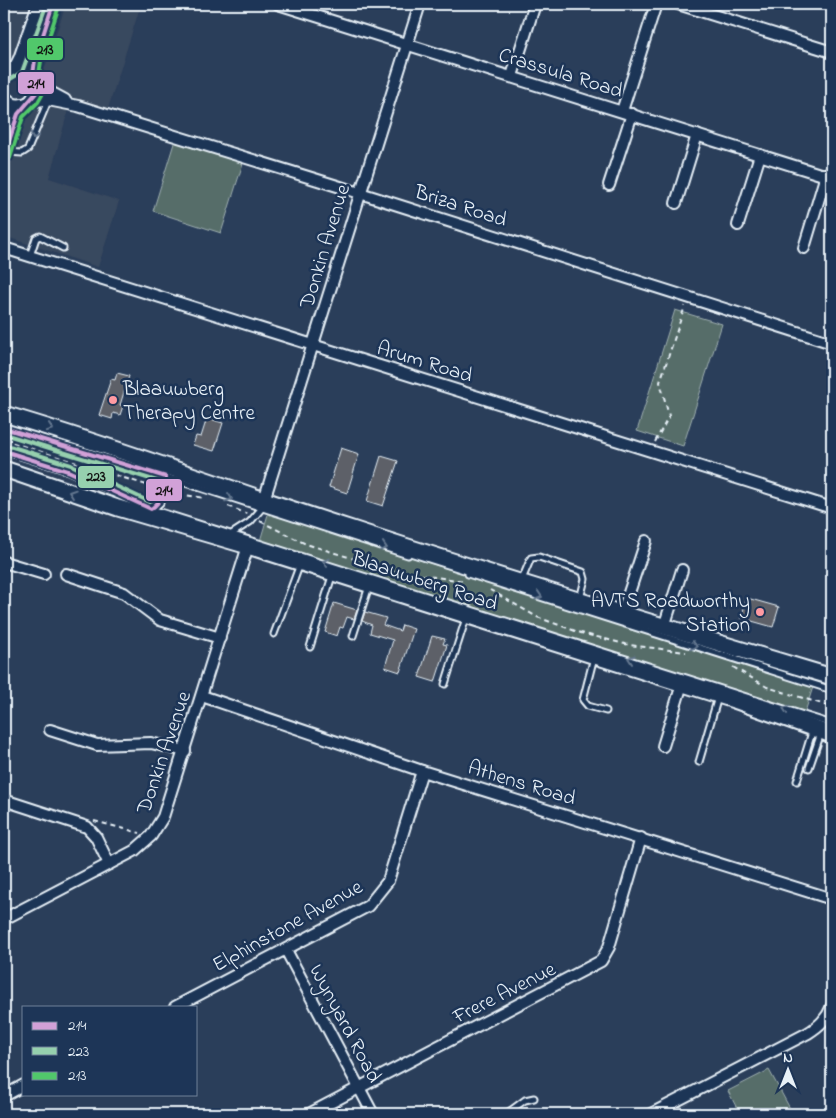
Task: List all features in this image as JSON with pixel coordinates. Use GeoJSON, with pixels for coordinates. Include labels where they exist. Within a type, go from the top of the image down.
{"type":"FeatureCollection","features":[{"type":"Feature","properties":{"kind":"main road","name":"Blaauwberg Road"},"geometry":{"type":"LineString","coordinates":[[4,414],[226,487],[263,504],[832,677]]}},
{"type":"Feature","properties":{"kind":"main road","name":"Blaauwberg Road"},"geometry":{"type":"LineString","coordinates":[[4,469],[118,508],[300,562],[825,730]]}},
{"type":"Feature","properties":{"kind":"street"},"geometry":{"type":"LineString","coordinates":[[7,73],[34,21],[40,4]]}},
{"type":"Feature","properties":{"kind":"street"},"geometry":{"type":"LineString","coordinates":[[4,154],[27,104],[36,94],[35,80],[53,4]]}},
{"type":"Feature","properties":{"kind":"street","name":"Crassula Road"},"geometry":{"type":"LineString","coordinates":[[278,4],[829,175]]}},
{"type":"Feature","properties":{"kind":"street","name":"Donkin Avenue"},"geometry":{"type":"LineString","coordinates":[[263,504],[420,4]]}},
{"type":"Feature","properties":{"kind":"street"},"geometry":{"type":"LineString","coordinates":[[512,76],[535,4]]}},
{"type":"Feature","properties":{"kind":"street"},"geometry":{"type":"LineString","coordinates":[[610,184],[656,4]]}},
{"type":"Feature","properties":{"kind":"street"},"geometry":{"type":"LineString","coordinates":[[678,4],[832,52]]}},
{"type":"Feature","properties":{"kind":"street"},"geometry":{"type":"LineString","coordinates":[[7,73],[26,70],[35,80]]}},
{"type":"Feature","properties":{"kind":"street","name":"Briza Road"},"geometry":{"type":"LineString","coordinates":[[35,80],[78,106]]}},
{"type":"Feature","properties":{"kind":"street"},"geometry":{"type":"LineString","coordinates":[[4,100],[13,106],[27,104]]}},
{"type":"Feature","properties":{"kind":"street","name":"Briza Road"},"geometry":{"type":"LineString","coordinates":[[27,104],[48,100],[78,106],[360,193],[832,343]]}},
{"type":"Feature","properties":{"kind":"street"},"geometry":{"type":"LineString","coordinates":[[676,204],[697,135]]}},
{"type":"Feature","properties":{"kind":"street"},"geometry":{"type":"LineString","coordinates":[[738,225],[760,155]]}},
{"type":"Feature","properties":{"kind":"street"},"geometry":{"type":"LineString","coordinates":[[804,248],[829,175]]}},
{"type":"Feature","properties":{"kind":"street","name":"Arum Road"},"geometry":{"type":"LineString","coordinates":[[5,248],[832,508]]}},
{"type":"Feature","properties":{"kind":"street"},"geometry":{"type":"LineString","coordinates":[[622,614],[646,541]]}},
{"type":"Feature","properties":{"kind":"street","name":"Donkin Avenue"},"geometry":{"type":"LineString","coordinates":[[4,919],[134,851],[151,836],[163,817],[248,546]]}},
{"type":"Feature","properties":{"kind":"street"},"geometry":{"type":"LineString","coordinates":[[4,562],[44,574]]}},
{"type":"Feature","properties":{"kind":"street"},"geometry":{"type":"LineString","coordinates":[[664,627],[682,570]]}},
{"type":"Feature","properties":{"kind":"street"},"geometry":{"type":"LineString","coordinates":[[66,574],[124,592],[160,620],[220,638]]}},
{"type":"Feature","properties":{"kind":"street"},"geometry":{"type":"LineString","coordinates":[[663,746],[682,684]]}},
{"type":"Feature","properties":{"kind":"street","name":"Athens Road"},"geometry":{"type":"LineString","coordinates":[[202,696],[422,771],[832,899]]}},
{"type":"Feature","properties":{"kind":"street"},"geometry":{"type":"LineString","coordinates":[[50,730],[96,745],[151,743],[184,751]]}},
{"type":"Feature","properties":{"kind":"street","name":"Elphinstone Avenue"},"geometry":{"type":"LineString","coordinates":[[178,1006],[368,906],[384,889],[422,771]]}},
{"type":"Feature","properties":{"kind":"street"},"geometry":{"type":"LineString","coordinates":[[4,800],[80,823],[92,832],[109,864]]}},
{"type":"Feature","properties":{"kind":"street","name":"Frere Avenue"},"geometry":{"type":"LineString","coordinates":[[309,1114],[601,961],[609,946],[640,838]]}},
{"type":"Feature","properties":{"kind":"street","name":"Wynyard Road"},"geometry":{"type":"LineString","coordinates":[[286,950],[373,1114]]}},
{"type":"Feature","properties":{"kind":"street"},"geometry":{"type":"LineString","coordinates":[[651,1114],[808,1033],[819,1026],[829,1015],[832,1006]]}},
{"type":"Feature","properties":{"kind":"street"},"geometry":{"type":"LineString","coordinates":[[4,1096],[22,1086]]}},
{"type":"Feature","properties":{"kind":"lane"},"geometry":{"type":"LineString","coordinates":[[34,4],[34,21]]}},
{"type":"Feature","properties":{"kind":"lane"},"geometry":{"type":"LineString","coordinates":[[4,154],[18,154],[28,149],[48,100]]}},
{"type":"Feature","properties":{"kind":"lane"},"geometry":{"type":"LineString","coordinates":[[30,256],[36,238],[40,236],[63,248]]}},
{"type":"Feature","properties":{"kind":"lane"},"geometry":{"type":"LineString","coordinates":[[4,428],[263,504],[419,558]]}},
{"type":"Feature","properties":{"kind":"lane"},"geometry":{"type":"LineString","coordinates":[[4,452],[68,471],[216,537]]}},
{"type":"Feature","properties":{"kind":"lane"},"geometry":{"type":"LineString","coordinates":[[166,477],[226,487]]}},
{"type":"Feature","properties":{"kind":"lane"},"geometry":{"type":"LineString","coordinates":[[151,509],[160,503],[166,477]]}},
{"type":"Feature","properties":{"kind":"lane"},"geometry":{"type":"LineString","coordinates":[[233,533],[254,518],[263,504]]}},
{"type":"Feature","properties":{"kind":"lane"},"geometry":{"type":"LineString","coordinates":[[151,509],[233,533],[825,730]]}},
{"type":"Feature","properties":{"kind":"lane"},"geometry":{"type":"LineString","coordinates":[[521,582],[531,558],[539,557],[583,572],[585,579],[579,600]]}},
{"type":"Feature","properties":{"kind":"lane"},"geometry":{"type":"LineString","coordinates":[[274,634],[300,562]]}},
{"type":"Feature","properties":{"kind":"lane"},"geometry":{"type":"LineString","coordinates":[[457,570],[832,690]]}},
{"type":"Feature","properties":{"kind":"lane"},"geometry":{"type":"LineString","coordinates":[[310,647],[333,573]]}},
{"type":"Feature","properties":{"kind":"lane"},"geometry":{"type":"LineString","coordinates":[[353,636],[370,585]]}},
{"type":"Feature","properties":{"kind":"lane"},"geometry":{"type":"LineString","coordinates":[[445,684],[467,616]]}},
{"type":"Feature","properties":{"kind":"lane"},"geometry":{"type":"LineString","coordinates":[[594,656],[583,700],[588,706],[606,711]]}},
{"type":"Feature","properties":{"kind":"lane"},"geometry":{"type":"LineString","coordinates":[[699,762],[719,696]]}},
{"type":"Feature","properties":{"kind":"lane"},"geometry":{"type":"LineString","coordinates":[[809,768],[825,730]]}},
{"type":"Feature","properties":{"kind":"lane"},"geometry":{"type":"LineString","coordinates":[[796,781],[825,730]]}},
{"type":"Feature","properties":{"kind":"lane"},"geometry":{"type":"LineString","coordinates":[[506,1114],[525,1100],[534,1098]]}},
{"type":"Feature","properties":{"kind":"path"},"geometry":{"type":"LineString","coordinates":[[650,451],[669,416],[660,382],[688,297]]}},
{"type":"Feature","properties":{"kind":"path"},"geometry":{"type":"LineString","coordinates":[[4,440],[70,459],[177,495],[207,498]]}},
{"type":"Feature","properties":{"kind":"path"},"geometry":{"type":"LineString","coordinates":[[221,503],[306,544],[397,572],[468,582]]}},
{"type":"Feature","properties":{"kind":"path"},"geometry":{"type":"LineString","coordinates":[[483,587],[498,593],[537,617],[581,633],[630,645],[693,654]]}},
{"type":"Feature","properties":{"kind":"path"},"geometry":{"type":"LineString","coordinates":[[725,664],[767,687],[832,707]]}},
{"type":"Feature","properties":{"kind":"path"},"geometry":{"type":"LineString","coordinates":[[80,823],[96,820],[151,836]]}},
{"type":"Feature","properties":{"kind":"shaded area"},"geometry":{"type":"Polygon","coordinates":[[[4,4],[30,4],[13,56],[4,64],[4,4]]]}},
{"type":"Feature","properties":{"kind":"shaded area"},"geometry":{"type":"Polygon","coordinates":[[[66,4],[141,4],[106,115],[70,104],[49,178],[119,201],[98,267],[4,236],[4,184],[23,122],[32,110],[42,106],[54,82],[43,74],[66,4]]]}},
{"type":"Feature","properties":{"kind":"green space"},"geometry":{"type":"Polygon","coordinates":[[[175,140],[243,163],[221,233],[153,211],[175,140]]]}},
{"type":"Feature","properties":{"kind":"green space"},"geometry":{"type":"Polygon","coordinates":[[[675,310],[722,324],[683,446],[637,431],[675,310]]]}},
{"type":"Feature","properties":{"kind":"green space"},"geometry":{"type":"Polygon","coordinates":[[[269,511],[813,687],[805,712],[260,541],[269,511]]]}},
{"type":"Feature","properties":{"kind":"green space"},"geometry":{"type":"Polygon","coordinates":[[[769,1070],[793,1114],[740,1114],[728,1091],[769,1070]]]}},
{"type":"Feature","properties":{"kind":"building","name":"Blaauwberg Therapy Centre"},"geometry":{"type":"Polygon","coordinates":[[[117,373],[129,376],[120,405],[123,406],[120,415],[113,413],[112,419],[99,415],[111,379],[115,380],[117,373]]]}},
{"type":"Feature","properties":{"kind":"building"},"geometry":{"type":"Polygon","coordinates":[[[207,418],[223,423],[214,451],[193,445],[196,436],[201,437],[207,418]]]}},
{"type":"Feature","properties":{"kind":"building"},"geometry":{"type":"Polygon","coordinates":[[[341,448],[359,454],[347,493],[329,487],[341,448]]]}},
{"type":"Feature","properties":{"kind":"building"},"geometry":{"type":"Polygon","coordinates":[[[381,456],[398,461],[383,506],[367,501],[381,456]]]}},
{"type":"Feature","properties":{"kind":"building","name":"AVTS Roadworthy Station"},"geometry":{"type":"Polygon","coordinates":[[[747,598],[779,607],[773,627],[741,618],[747,598]]]}},
{"type":"Feature","properties":{"kind":"building"},"geometry":{"type":"Polygon","coordinates":[[[334,603],[357,610],[354,619],[347,617],[343,628],[340,627],[337,636],[325,632],[334,603]]]}},
{"type":"Feature","properties":{"kind":"building"},"geometry":{"type":"Polygon","coordinates":[[[365,612],[386,618],[383,625],[400,631],[402,625],[414,629],[400,672],[385,667],[393,640],[370,633],[372,625],[362,621],[365,612]]]}},
{"type":"Feature","properties":{"kind":"building"},"geometry":{"type":"Polygon","coordinates":[[[432,636],[445,639],[443,644],[447,645],[435,682],[419,677],[432,636]]]}},
{"type":"Feature","properties":{"kind":"transit line","name":"214"},"geometry":{"type":"LineString","coordinates":[[4,156],[18,114],[36,93],[37,85],[33,75],[35,60],[53,4]]}},
{"type":"Feature","properties":{"kind":"transit line","name":"223"},"geometry":{"type":"LineString","coordinates":[[7,81],[22,72],[46,6]]}},
{"type":"Feature","properties":{"kind":"transit line","name":"213"},"geometry":{"type":"LineString","coordinates":[[10,158],[23,117],[38,102],[42,95],[43,87],[39,74],[41,61],[59,6]]}},
{"type":"Feature","properties":{"kind":"transit line","name":"214"},"geometry":{"type":"LineString","coordinates":[[4,428],[166,477],[165,487],[161,499],[151,509],[68,471],[4,451]]}},
{"type":"Feature","properties":{"kind":"transit line","name":"223"},"geometry":{"type":"LineString","coordinates":[[4,434],[160,482],[157,492],[150,502],[71,465],[6,445]]}},
{"type":"Feature","properties":{"kind":"place","name":"Blaauwberg Therapy Centre"},"geometry":{"type":"Point","coordinates":[113,400]}},
{"type":"Feature","properties":{"kind":"place","name":"AVTS Roadworthy Station"},"geometry":{"type":"Point","coordinates":[760,612]}}]}
